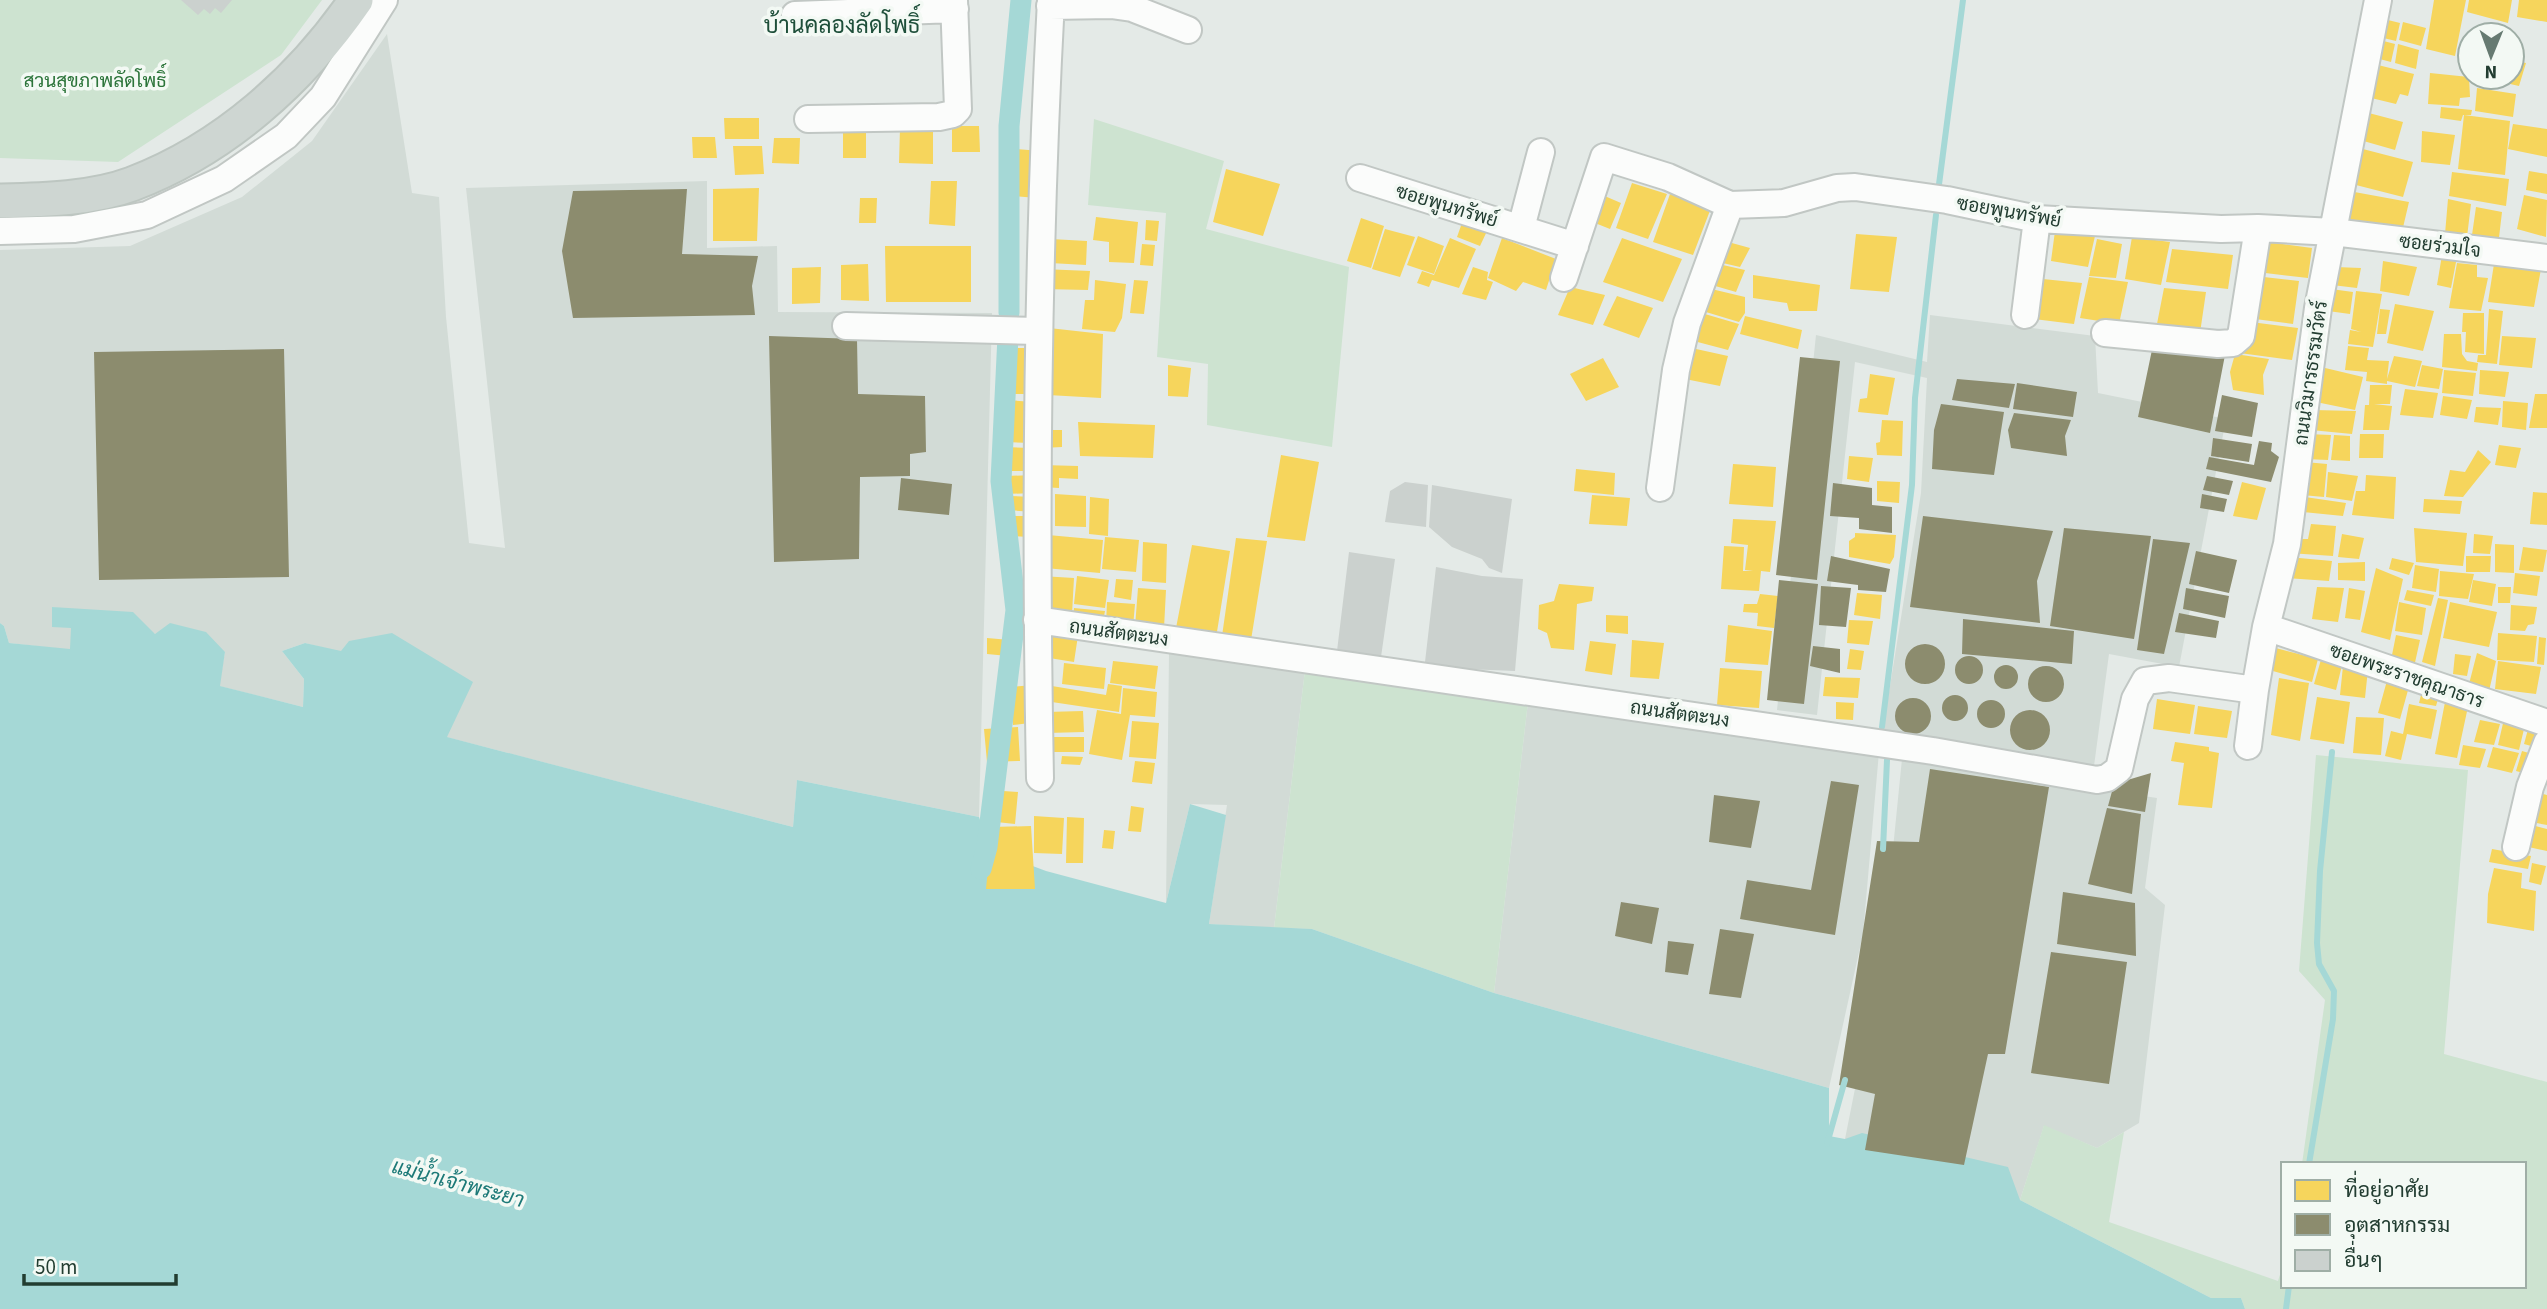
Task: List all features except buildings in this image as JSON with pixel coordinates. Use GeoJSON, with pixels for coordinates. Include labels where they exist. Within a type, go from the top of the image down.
{"type":"FeatureCollection","features":[{"type":"Feature","properties":{"kind":"main road"},"geometry":{"type":"LineString","coordinates":[[0,201],[60,200],[130,185],[200,152],[257,110],[309,62],[356,0]]}},
{"type":"Feature","properties":{"kind":"street"},"geometry":{"type":"LineString","coordinates":[[0,231],[74,229],[146,215],[224,179],[286,136],[323,97],[384,0]]}},
{"type":"Feature","properties":{"kind":"street","name":"ถนนวิมารธรรมวัตร์"},"geometry":{"type":"LineString","coordinates":[[2248,746],[2266,626],[2287,544],[2318,309],[2378,0]]}},
{"type":"Feature","properties":{"kind":"street"},"geometry":{"type":"LineString","coordinates":[[1040,778],[1037,620],[1038,331],[1050,3],[1132,8],[1188,30]]}},
{"type":"Feature","properties":{"kind":"street"},"geometry":{"type":"LineString","coordinates":[[795,15],[954,5],[958,110],[953,114],[939,117],[808,119]]}},
{"type":"Feature","properties":{"kind":"street"},"geometry":{"type":"LineString","coordinates":[[1521,228],[1541,152]]}},
{"type":"Feature","properties":{"kind":"street","name":"ซอยพูนทรัพย์"},"geometry":{"type":"LineString","coordinates":[[1564,278],[1604,157],[1668,177],[1730,205],[1784,203],[1837,188],[1855,187],[1947,200],[2037,219],[2333,232]]}},
{"type":"Feature","properties":{"kind":"street","name":"ซอยพูนทรัพย์"},"geometry":{"type":"LineString","coordinates":[[1360,178],[1575,246]]}},
{"type":"Feature","properties":{"kind":"street"},"geometry":{"type":"LineString","coordinates":[[1660,488],[1676,370],[1684,334],[1730,205]]}},
{"type":"Feature","properties":{"kind":"street"},"geometry":{"type":"LineString","coordinates":[[2025,315],[2037,219]]}},
{"type":"Feature","properties":{"kind":"street"},"geometry":{"type":"LineString","coordinates":[[2105,332],[2218,344],[2233,343],[2241,336],[2258,228]]}},
{"type":"Feature","properties":{"kind":"street","name":"ซอยร่วมใจ"},"geometry":{"type":"LineString","coordinates":[[2333,232],[2547,258]]}},
{"type":"Feature","properties":{"kind":"street"},"geometry":{"type":"LineString","coordinates":[[846,326],[1038,331]]}},
{"type":"Feature","properties":{"kind":"street","name":"ถนนสัตตะนง"},"geometry":{"type":"LineString","coordinates":[[1037,620],[1817,733],[2097,780],[2107,778],[2119,769],[2136,699],[2145,681],[2169,678],[2255,690]]}},
{"type":"Feature","properties":{"kind":"street","name":"ซอยพระราชคุณาธาร"},"geometry":{"type":"LineString","coordinates":[[2266,626],[2547,723]]}},
{"type":"Feature","properties":{"kind":"street"},"geometry":{"type":"LineString","coordinates":[[2516,847],[2530,787],[2547,743]]}},
{"type":"Feature","properties":{"kind":"shaded area"},"geometry":{"type":"Polygon","coordinates":[[[387,34],[412,193],[439,197],[446,317],[469,543],[505,548],[466,188],[707,181],[707,248],[777,246],[778,312],[992,313],[979,817],[797,780],[793,827],[446,737],[341,652],[305,643],[282,651],[304,679],[303,707],[219,686],[225,652],[52,607],[52,627],[71,627],[71,650],[9,643],[4,626],[0,623],[0,250],[130,246],[242,197],[312,141],[387,34]]]}},
{"type":"Feature","properties":{"kind":"shaded area"},"geometry":{"type":"Polygon","coordinates":[[[1930,315],[2095,336],[2098,393],[2226,419],[2179,667],[2109,654],[2094,766],[1882,736],[1921,493],[1927,378],[1855,362],[1817,715],[1777,710],[1816,335],[1927,362],[1930,315]]]}},
{"type":"Feature","properties":{"kind":"shaded area"},"geometry":{"type":"Polygon","coordinates":[[[1169,654],[1305,670],[1274,928],[1209,924],[1227,805],[1190,804],[1166,903],[1169,654]]]}},
{"type":"Feature","properties":{"kind":"shaded area"},"geometry":{"type":"Polygon","coordinates":[[[1528,702],[1879,752],[1863,934],[1829,1088],[1494,993],[1528,702]]]}},
{"type":"Feature","properties":{"kind":"shaded area"},"geometry":{"type":"Polygon","coordinates":[[[1902,759],[2157,798],[2145,888],[2165,905],[2139,1123],[2097,1148],[2044,1126],[2020,1200],[1845,1139],[1883,948],[1902,759]]]}},
{"type":"Feature","properties":{"kind":"green space","name":"สวนสุขภาพลัดโพธิ์"},"geometry":{"type":"Polygon","coordinates":[[[0,0],[322,0],[281,55],[118,162],[0,158],[0,0]]]}},
{"type":"Feature","properties":{"kind":"green space"},"geometry":{"type":"Polygon","coordinates":[[[1094,119],[1224,161],[1206,229],[1349,267],[1332,447],[1207,425],[1208,364],[1157,357],[1166,213],[1088,205],[1094,119]]]}},
{"type":"Feature","properties":{"kind":"green space"},"geometry":{"type":"Polygon","coordinates":[[[1305,670],[1528,702],[1494,993],[1312,929],[1274,928],[1305,670]]]}},
{"type":"Feature","properties":{"kind":"green space"},"geometry":{"type":"Polygon","coordinates":[[[2316,755],[2468,770],[2444,1054],[2547,1082],[2547,1309],[2245,1309],[2241,1298],[2211,1298],[2020,1200],[2044,1125],[2097,1148],[2124,1132],[2109,1222],[2278,1281],[2281,1271],[2281,1288],[2526,1288],[2526,1162],[2302,1162],[2325,1000],[2299,971],[2316,755]]]}},
{"type":"Feature","properties":{"kind":"water","name":"แม่น้ำเจ้าพระยา"},"geometry":{"type":"Polygon","coordinates":[[[52,607],[133,612],[155,634],[170,623],[206,632],[225,652],[220,686],[303,707],[304,679],[282,651],[305,643],[341,651],[349,641],[392,633],[473,682],[447,737],[793,827],[797,780],[979,817],[990,850],[1046,871],[1166,903],[1190,804],[1226,815],[1209,924],[1312,929],[1494,993],[1829,1088],[1829,1136],[1845,1139],[1862,1133],[2008,1167],[2020,1200],[2211,1298],[2241,1298],[2245,1309],[0,1309],[0,623],[4,626],[9,643],[70,649],[71,628],[52,627],[52,607]]]}},
{"type":"Feature","properties":{"kind":"waterway"},"geometry":{"type":"LineString","coordinates":[[1009,313],[1009,126],[1021,0]]}},
{"type":"Feature","properties":{"kind":"waterway"},"geometry":{"type":"LineString","coordinates":[[1938,192],[1963,0]]}},
{"type":"Feature","properties":{"kind":"waterway"},"geometry":{"type":"LineString","coordinates":[[1882,727],[1912,485],[1915,398],[1936,215]]}},
{"type":"Feature","properties":{"kind":"waterway"},"geometry":{"type":"LineString","coordinates":[[981,869],[987,847],[1016,610],[1001,481],[1008,336]]}},
{"type":"Feature","properties":{"kind":"waterway"},"geometry":{"type":"LineString","coordinates":[[2309,1162],[2333,1019],[2334,991],[2319,964],[2317,943],[2320,871],[2332,752]]}},
{"type":"Feature","properties":{"kind":"waterway"},"geometry":{"type":"LineString","coordinates":[[1883,849],[1887,760]]}},
{"type":"Feature","properties":{"kind":"waterway"},"geometry":{"type":"LineString","coordinates":[[1827,1144],[1845,1080]]}},
{"type":"Feature","properties":{"kind":"waterway"},"geometry":{"type":"LineString","coordinates":[[2286,1309],[2289,1288]]}},
{"type":"Feature","properties":{"kind":"district","name":"บ้านคลองลัดโพธิ์"},"geometry":{"type":"Point","coordinates":[842,25]}}]}
